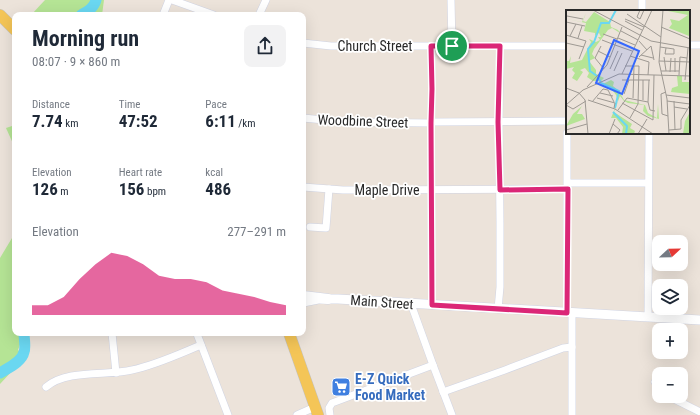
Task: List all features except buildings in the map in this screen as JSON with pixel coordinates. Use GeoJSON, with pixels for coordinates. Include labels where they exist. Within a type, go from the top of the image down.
{"type":"FeatureCollection","features":[{"type":"Feature","properties":{"kind":"main road"},"geometry":{"type":"LineString","coordinates":[[0,16],[12,27]]}},
{"type":"Feature","properties":{"kind":"main road"},"geometry":{"type":"LineString","coordinates":[[306,296],[328,299]]}},
{"type":"Feature","properties":{"kind":"main road"},"geometry":{"type":"LineString","coordinates":[[290,336],[316,411]]}},
{"type":"Feature","properties":{"kind":"street"},"geometry":{"type":"LineString","coordinates":[[165,12],[170,0],[205,12]]}},
{"type":"Feature","properties":{"kind":"street"},"geometry":{"type":"LineString","coordinates":[[260,12],[266,0]]}},
{"type":"Feature","properties":{"kind":"street"},"geometry":{"type":"LineString","coordinates":[[451,0],[452,46]]}},
{"type":"Feature","properties":{"kind":"street","name":"Church Street"},"geometry":{"type":"LineString","coordinates":[[306,43],[331,46],[566,46]]}},
{"type":"Feature","properties":{"kind":"street"},"geometry":{"type":"LineString","coordinates":[[431,46],[432,305]]}},
{"type":"Feature","properties":{"kind":"street"},"geometry":{"type":"LineString","coordinates":[[498,309],[500,273],[498,122],[500,46]]}},
{"type":"Feature","properties":{"kind":"street","name":"Woodbine Street"},"geometry":{"type":"LineString","coordinates":[[306,118],[345,122],[431,123],[566,121]]}},
{"type":"Feature","properties":{"kind":"street"},"geometry":{"type":"LineString","coordinates":[[568,134],[572,415]]}},
{"type":"Feature","properties":{"kind":"street"},"geometry":{"type":"LineString","coordinates":[[648,317],[649,134]]}},
{"type":"Feature","properties":{"kind":"street","name":"Maple Drive"},"geometry":{"type":"LineString","coordinates":[[306,187],[358,190],[500,190],[648,183]]}},
{"type":"Feature","properties":{"kind":"street"},"geometry":{"type":"LineString","coordinates":[[310,227],[326,228],[328,189]]}},
{"type":"Feature","properties":{"kind":"street","name":"Main Street"},"geometry":{"type":"LineString","coordinates":[[306,301],[315,299],[328,299],[700,320]]}},
{"type":"Feature","properties":{"kind":"street"},"geometry":{"type":"LineString","coordinates":[[411,304],[452,415]]}},
{"type":"Feature","properties":{"kind":"street"},"geometry":{"type":"LineString","coordinates":[[112,336],[116,373]]}},
{"type":"Feature","properties":{"kind":"street"},"geometry":{"type":"LineString","coordinates":[[198,336],[228,415]]}},
{"type":"Feature","properties":{"kind":"street"},"geometry":{"type":"LineString","coordinates":[[46,387],[60,379],[68,377],[116,373],[139,368],[201,345]]}},
{"type":"Feature","properties":{"kind":"street"},"geometry":{"type":"LineString","coordinates":[[443,392],[563,348],[572,347]]}},
{"type":"Feature","properties":{"kind":"street"},"geometry":{"type":"LineString","coordinates":[[330,415],[329,408],[332,403],[433,365]]}},
{"type":"Feature","properties":{"kind":"street"},"geometry":{"type":"LineString","coordinates":[[682,403],[700,412]]}},
{"type":"Feature","properties":{"kind":"street"},"geometry":{"type":"LineString","coordinates":[[297,415],[316,411]]}},
{"type":"Feature","properties":{"kind":"green space"},"geometry":{"type":"Polygon","coordinates":[[[45,0],[104,0],[102,12],[34,12],[45,0]]]}},
{"type":"Feature","properties":{"kind":"green space"},"geometry":{"type":"Polygon","coordinates":[[[12,126],[12,141],[6,128],[12,126]]]}},
{"type":"Feature","properties":{"kind":"green space"},"geometry":{"type":"Polygon","coordinates":[[[12,238],[12,336],[23,336],[18,350],[25,357],[0,384],[0,258],[12,238]]]}},
{"type":"Feature","properties":{"kind":"waterway"},"geometry":{"type":"LineString","coordinates":[[86,12],[92,7],[96,0]]}},
{"type":"Feature","properties":{"kind":"waterway"},"geometry":{"type":"LineString","coordinates":[[0,373],[21,359],[23,356],[25,350],[24,336]]}},
{"type":"Feature","properties":{"kind":"place","name":"E-Z Quick Food Market"},"geometry":{"type":"Point","coordinates":[341,387]}},
{"type":"Feature","properties":{"kind":"route"},"geometry":{"type":"LineString","coordinates":[[431,46],[452,46],[500,46],[498,122],[500,190],[568,189],[567,313],[432,305],[431,46]]}}]}
